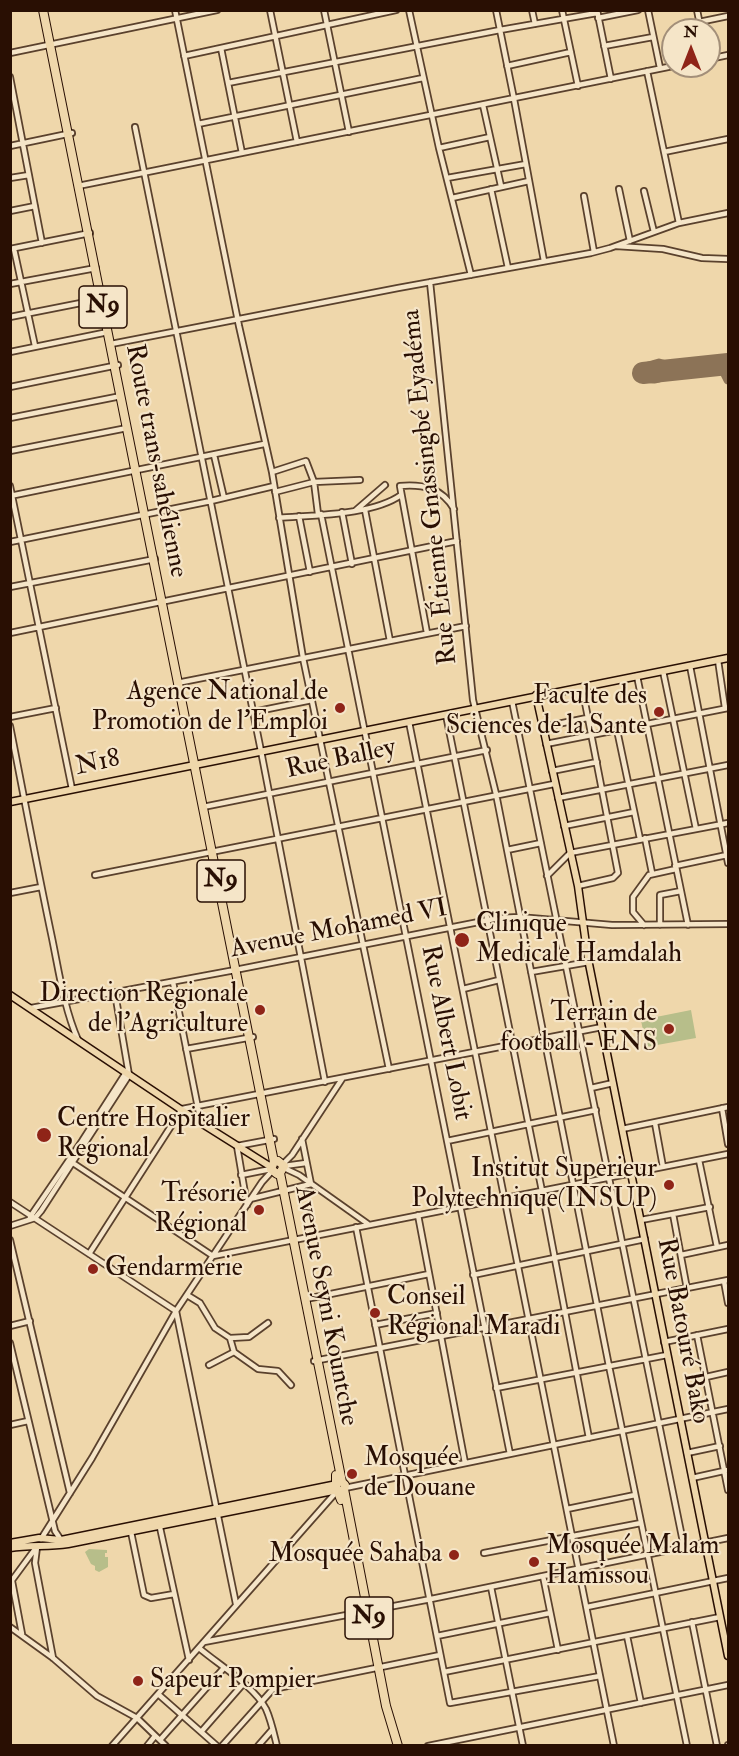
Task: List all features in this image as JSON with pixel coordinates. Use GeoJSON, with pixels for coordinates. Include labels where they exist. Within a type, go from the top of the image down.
{"type":"FeatureCollection","features":[{"type":"Feature","properties":{"kind":"highway","name":"Route trans-sahélienne"},"geometry":{"type":"LineString","coordinates":[[45,10],[164,601]]}},
{"type":"Feature","properties":{"kind":"highway","name":"Route trans-sahélienne"},"geometry":{"type":"LineString","coordinates":[[97,267],[101,299],[112,344]]}},
{"type":"Feature","properties":{"kind":"highway","name":"Route trans-sahélienne"},"geometry":{"type":"LineString","coordinates":[[116,365],[127,428],[138,471]]}},
{"type":"Feature","properties":{"kind":"highway","name":"Avenue Seyni Kountche"},"geometry":{"type":"LineString","coordinates":[[164,601],[365,1612],[388,1714],[398,1746]]}},
{"type":"Feature","properties":{"kind":"highway","name":"Avenue Seyni Kountche"},"geometry":{"type":"LineString","coordinates":[[291,1240],[306,1299],[316,1361]]}},
{"type":"Feature","properties":{"kind":"highway","name":"Avenue Seyni Kountche"},"geometry":{"type":"LineString","coordinates":[[377,1669],[384,1716],[393,1746]]}},
{"type":"Feature","properties":{"kind":"main road","name":"N18"},"geometry":{"type":"LineString","coordinates":[[10,802],[729,658]]}},
{"type":"Feature","properties":{"kind":"main road","name":"Rue Batouré Bako"},"geometry":{"type":"LineString","coordinates":[[536,695],[578,886],[589,962],[666,1354],[729,1656]]}},
{"type":"Feature","properties":{"kind":"main road"},"geometry":{"type":"LineString","coordinates":[[10,994],[201,1123],[237,1146],[278,1167]]}},
{"type":"Feature","properties":{"kind":"main road"},"geometry":{"type":"LineString","coordinates":[[10,1548],[159,1523],[341,1486]]}},
{"type":"Feature","properties":{"kind":"main road"},"geometry":{"type":"LineString","coordinates":[[10,1542],[60,1545],[131,1532],[159,1523]]}},
{"type":"Feature","properties":{"kind":"street"},"geometry":{"type":"LineString","coordinates":[[175,10],[264,444],[272,472],[303,658],[389,1069]]}},
{"type":"Feature","properties":{"kind":"street"},"geometry":{"type":"LineString","coordinates":[[10,53],[217,10]]}},
{"type":"Feature","properties":{"kind":"street"},"geometry":{"type":"LineString","coordinates":[[270,10],[297,142]]}},
{"type":"Feature","properties":{"kind":"street"},"geometry":{"type":"LineString","coordinates":[[324,10],[349,132]]}},
{"type":"Feature","properties":{"kind":"street"},"geometry":{"type":"LineString","coordinates":[[353,10],[354,20]]}},
{"type":"Feature","properties":{"kind":"street"},"geometry":{"type":"LineString","coordinates":[[184,57],[396,10]]}},
{"type":"Feature","properties":{"kind":"street"},"geometry":{"type":"LineString","coordinates":[[409,10],[439,148],[471,274]]}},
{"type":"Feature","properties":{"kind":"street"},"geometry":{"type":"LineString","coordinates":[[496,10],[544,261]]}},
{"type":"Feature","properties":{"kind":"street"},"geometry":{"type":"LineString","coordinates":[[532,10],[535,24]]}},
{"type":"Feature","properties":{"kind":"street"},"geometry":{"type":"LineString","coordinates":[[562,10],[578,86]]}},
{"type":"Feature","properties":{"kind":"street"},"geometry":{"type":"LineString","coordinates":[[228,84],[500,30],[597,14],[638,10]]}},
{"type":"Feature","properties":{"kind":"street"},"geometry":{"type":"LineString","coordinates":[[80,186],[660,68],[648,10]]}},
{"type":"Feature","properties":{"kind":"street"},"geometry":{"type":"LineString","coordinates":[[597,14],[611,79]]}},
{"type":"Feature","properties":{"kind":"street"},"geometry":{"type":"LineString","coordinates":[[604,46],[653,37]]}},
{"type":"Feature","properties":{"kind":"street"},"geometry":{"type":"LineString","coordinates":[[221,48],[242,153]]}},
{"type":"Feature","properties":{"kind":"street"},"geometry":{"type":"LineString","coordinates":[[507,66],[571,52]]}},
{"type":"Feature","properties":{"kind":"street"},"geometry":{"type":"LineString","coordinates":[[647,71],[679,223]]}},
{"type":"Feature","properties":{"kind":"street"},"geometry":{"type":"LineString","coordinates":[[198,124],[423,78]]}},
{"type":"Feature","properties":{"kind":"street"},"geometry":{"type":"LineString","coordinates":[[11,82],[42,243]]}},
{"type":"Feature","properties":{"kind":"street"},"geometry":{"type":"LineString","coordinates":[[483,105],[501,186]]}},
{"type":"Feature","properties":{"kind":"street"},"geometry":{"type":"LineString","coordinates":[[10,114],[17,113]]}},
{"type":"Feature","properties":{"kind":"street"},"geometry":{"type":"LineString","coordinates":[[135,127],[261,751],[325,1082]]}},
{"type":"Feature","properties":{"kind":"street"},"geometry":{"type":"LineString","coordinates":[[10,146],[70,134]]}},
{"type":"Feature","properties":{"kind":"street"},"geometry":{"type":"LineString","coordinates":[[439,148],[490,137]]}},
{"type":"Feature","properties":{"kind":"street"},"geometry":{"type":"LineString","coordinates":[[664,152],[729,139]]}},
{"type":"Feature","properties":{"kind":"street"},"geometry":{"type":"LineString","coordinates":[[447,178],[525,164]]}},
{"type":"Feature","properties":{"kind":"street"},"geometry":{"type":"LineString","coordinates":[[10,178],[29,175]]}},
{"type":"Feature","properties":{"kind":"street"},"geometry":{"type":"LineString","coordinates":[[452,198],[529,182]]}},
{"type":"Feature","properties":{"kind":"street"},"geometry":{"type":"LineString","coordinates":[[491,189],[507,268]]}},
{"type":"Feature","properties":{"kind":"street"},"geometry":{"type":"LineString","coordinates":[[619,189],[630,241]]}},
{"type":"Feature","properties":{"kind":"street"},"geometry":{"type":"LineString","coordinates":[[644,191],[654,232]]}},
{"type":"Feature","properties":{"kind":"street"},"geometry":{"type":"LineString","coordinates":[[584,196],[594,252]]}},
{"type":"Feature","properties":{"kind":"street"},"geometry":{"type":"LineString","coordinates":[[10,212],[35,206]]}},
{"type":"Feature","properties":{"kind":"street"},"geometry":{"type":"LineString","coordinates":[[112,344],[594,252],[679,223],[729,213]]}},
{"type":"Feature","properties":{"kind":"street"},"geometry":{"type":"LineString","coordinates":[[35,346],[22,282],[12,249],[89,233]]}},
{"type":"Feature","properties":{"kind":"street"},"geometry":{"type":"LineString","coordinates":[[615,246],[663,249],[714,260],[729,259]]}},
{"type":"Feature","properties":{"kind":"street"},"geometry":{"type":"LineString","coordinates":[[10,284],[97,267]]}},
{"type":"Feature","properties":{"kind":"street","name":"Rue Étienne Gnassingbé Eyadéma"},"geometry":{"type":"LineString","coordinates":[[430,282],[475,708],[496,794],[687,1746]]}},
{"type":"Feature","properties":{"kind":"street"},"geometry":{"type":"LineString","coordinates":[[10,317],[101,299]]}},
{"type":"Feature","properties":{"kind":"street"},"geometry":{"type":"LineString","coordinates":[[10,352],[108,332]]}},
{"type":"Feature","properties":{"kind":"street"},"geometry":{"type":"LineString","coordinates":[[10,387],[116,365]]}},
{"type":"Feature","properties":{"kind":"street"},"geometry":{"type":"LineString","coordinates":[[10,418],[121,396]]}},
{"type":"Feature","properties":{"kind":"street"},"geometry":{"type":"LineString","coordinates":[[10,451],[127,428]]}},
{"type":"Feature","properties":{"kind":"street"},"geometry":{"type":"LineString","coordinates":[[12,496],[264,444]]}},
{"type":"Feature","properties":{"kind":"street"},"geometry":{"type":"LineString","coordinates":[[214,455],[224,498]]}},
{"type":"Feature","properties":{"kind":"street"},"geometry":{"type":"LineString","coordinates":[[272,472],[306,461],[314,482]]}},
{"type":"Feature","properties":{"kind":"street"},"geometry":{"type":"LineString","coordinates":[[10,542],[314,482],[360,480]]}},
{"type":"Feature","properties":{"kind":"street","name":"Rue Albert Lobit"},"geometry":{"type":"LineString","coordinates":[[314,482],[510,1454]]}},
{"type":"Feature","properties":{"kind":"street"},"geometry":{"type":"LineString","coordinates":[[355,511],[385,485]]}},
{"type":"Feature","properties":{"kind":"street"},"geometry":{"type":"LineString","coordinates":[[10,486],[72,789]]}},
{"type":"Feature","properties":{"kind":"street"},"geometry":{"type":"LineString","coordinates":[[427,633],[400,486],[427,487],[445,496],[455,510]]}},
{"type":"Feature","properties":{"kind":"street"},"geometry":{"type":"LineString","coordinates":[[279,518],[365,510],[387,504],[401,495]]}},
{"type":"Feature","properties":{"kind":"street"},"geometry":{"type":"LineString","coordinates":[[365,510],[390,641]]}},
{"type":"Feature","properties":{"kind":"street"},"geometry":{"type":"LineString","coordinates":[[342,512],[352,564]]}},
{"type":"Feature","properties":{"kind":"street"},"geometry":{"type":"LineString","coordinates":[[299,516],[310,572]]}},
{"type":"Feature","properties":{"kind":"street"},"geometry":{"type":"LineString","coordinates":[[10,633],[457,541]]}},
{"type":"Feature","properties":{"kind":"street"},"geometry":{"type":"LineString","coordinates":[[10,587],[155,559]]}},
{"type":"Feature","properties":{"kind":"street"},"geometry":{"type":"LineString","coordinates":[[179,683],[466,626]]}},
{"type":"Feature","properties":{"kind":"street"},"geometry":{"type":"LineString","coordinates":[[546,744],[727,708],[718,660]]}},
{"type":"Feature","properties":{"kind":"street"},"geometry":{"type":"LineString","coordinates":[[690,666],[729,863]]}},
{"type":"Feature","properties":{"kind":"street"},"geometry":{"type":"LineString","coordinates":[[663,671],[696,829]]}},
{"type":"Feature","properties":{"kind":"street"},"geometry":{"type":"LineString","coordinates":[[637,676],[688,925]]}},
{"type":"Feature","properties":{"kind":"street"},"geometry":{"type":"LineString","coordinates":[[578,886],[613,878],[618,873],[582,687]]}},
{"type":"Feature","properties":{"kind":"street"},"geometry":{"type":"LineString","coordinates":[[253,712],[312,700]]}},
{"type":"Feature","properties":{"kind":"street"},"geometry":{"type":"LineString","coordinates":[[512,701],[684,1547]]}},
{"type":"Feature","properties":{"kind":"street"},"geometry":{"type":"LineString","coordinates":[[10,717],[56,708]]}},
{"type":"Feature","properties":{"kind":"street"},"geometry":{"type":"LineString","coordinates":[[446,715],[542,1191],[589,1438]]}},
{"type":"Feature","properties":{"kind":"street"},"geometry":{"type":"LineString","coordinates":[[543,727],[587,718]]}},
{"type":"Feature","properties":{"kind":"street"},"geometry":{"type":"LineString","coordinates":[[409,722],[614,1746]]}},
{"type":"Feature","properties":{"kind":"street"},"geometry":{"type":"LineString","coordinates":[[10,726],[70,1023],[78,1041]]}},
{"type":"Feature","properties":{"kind":"street"},"geometry":{"type":"LineString","coordinates":[[617,730],[634,812],[652,873]]}},
{"type":"Feature","properties":{"kind":"street","name":"Rue Balley"},"geometry":{"type":"LineString","coordinates":[[205,807],[487,750]]}},
{"type":"Feature","properties":{"kind":"street"},"geometry":{"type":"LineString","coordinates":[[10,760],[17,759]]}},
{"type":"Feature","properties":{"kind":"street"},"geometry":{"type":"LineString","coordinates":[[552,771],[597,762]]}},
{"type":"Feature","properties":{"kind":"street"},"geometry":{"type":"LineString","coordinates":[[558,798],[729,765]]}},
{"type":"Feature","properties":{"kind":"street"},"geometry":{"type":"LineString","coordinates":[[95,875],[554,784]]}},
{"type":"Feature","properties":{"kind":"street"},"geometry":{"type":"LineString","coordinates":[[564,826],[634,812]]}},
{"type":"Feature","properties":{"kind":"street"},"geometry":{"type":"LineString","coordinates":[[547,876],[570,853],[729,823]]}},
{"type":"Feature","properties":{"kind":"street"},"geometry":{"type":"LineString","coordinates":[[507,850],[541,843]]}},
{"type":"Feature","properties":{"kind":"street"},"geometry":{"type":"LineString","coordinates":[[644,926],[633,912],[633,897],[646,878],[652,873],[727,855]]}},
{"type":"Feature","properties":{"kind":"street"},"geometry":{"type":"LineString","coordinates":[[10,893],[41,887]]}},
{"type":"Feature","properties":{"kind":"street"},"geometry":{"type":"LineString","coordinates":[[660,925],[660,895],[681,891]]}},
{"type":"Feature","properties":{"kind":"street","name":"Avenue Mohamed VI"},"geometry":{"type":"LineString","coordinates":[[32,1008],[238,970],[486,920],[519,917],[644,926],[729,924]]}},
{"type":"Feature","properties":{"kind":"street"},"geometry":{"type":"LineString","coordinates":[[531,972],[589,962]]}},
{"type":"Feature","properties":{"kind":"street"},"geometry":{"type":"LineString","coordinates":[[463,988],[499,980]]}},
{"type":"Feature","properties":{"kind":"street"},"geometry":{"type":"LineString","coordinates":[[173,982],[201,1123]]}},
{"type":"Feature","properties":{"kind":"street"},"geometry":{"type":"LineString","coordinates":[[10,1226],[32,1217],[73,1163],[128,1072],[115,993]]}},
{"type":"Feature","properties":{"kind":"street"},"geometry":{"type":"LineString","coordinates":[[89,1254],[182,1109],[197,1108],[602,1027]]}},
{"type":"Feature","properties":{"kind":"street"},"geometry":{"type":"LineString","coordinates":[[186,1049],[251,1037]]}},
{"type":"Feature","properties":{"kind":"street"},"geometry":{"type":"LineString","coordinates":[[22,1634],[11,1582],[70,1493],[176,1311],[250,1199],[278,1167],[292,1155],[342,1079]]}},
{"type":"Feature","properties":{"kind":"street"},"geometry":{"type":"LineString","coordinates":[[591,1088],[613,1083]]}},
{"type":"Feature","properties":{"kind":"street"},"geometry":{"type":"LineString","coordinates":[[32,1217],[110,1102]]}},
{"type":"Feature","properties":{"kind":"street"},"geometry":{"type":"LineString","coordinates":[[622,1129],[729,1107]]}},
{"type":"Feature","properties":{"kind":"street"},"geometry":{"type":"LineString","coordinates":[[722,1108],[729,1144]]}},
{"type":"Feature","properties":{"kind":"street"},"geometry":{"type":"LineString","coordinates":[[447,1141],[596,1110]]}},
{"type":"Feature","properties":{"kind":"street"},"geometry":{"type":"LineString","coordinates":[[654,1123],[663,1167]]}},
{"type":"Feature","properties":{"kind":"street"},"geometry":{"type":"LineString","coordinates":[[247,1205],[237,1146],[271,1139]]}},
{"type":"Feature","properties":{"kind":"street"},"geometry":{"type":"LineString","coordinates":[[302,1139],[311,1184]]}},
{"type":"Feature","properties":{"kind":"street"},"geometry":{"type":"LineString","coordinates":[[73,1163],[213,1256],[729,1154]]}},
{"type":"Feature","properties":{"kind":"street"},"geometry":{"type":"LineString","coordinates":[[699,1160],[717,1248]]}},
{"type":"Feature","properties":{"kind":"street"},"geometry":{"type":"LineString","coordinates":[[241,1175],[306,1163]]}},
{"type":"Feature","properties":{"kind":"street"},"geometry":{"type":"LineString","coordinates":[[278,1167],[299,1175],[369,1224]]}},
{"type":"Feature","properties":{"kind":"street"},"geometry":{"type":"LineString","coordinates":[[250,1199],[311,1184]]}},
{"type":"Feature","properties":{"kind":"street"},"geometry":{"type":"LineString","coordinates":[[10,1202],[176,1311],[236,1604]]}},
{"type":"Feature","properties":{"kind":"street"},"geometry":{"type":"LineString","coordinates":[[640,1220],[710,1208]]}},
{"type":"Feature","properties":{"kind":"street"},"geometry":{"type":"LineString","coordinates":[[673,1214],[687,1289]]}},
{"type":"Feature","properties":{"kind":"street"},"geometry":{"type":"LineString","coordinates":[[418,1215],[465,1463]]}},
{"type":"Feature","properties":{"kind":"street"},"geometry":{"type":"LineString","coordinates":[[356,1227],[450,1703],[600,1676]]}},
{"type":"Feature","properties":{"kind":"street"},"geometry":{"type":"LineString","coordinates":[[473,1275],[645,1239]]}},
{"type":"Feature","properties":{"kind":"street"},"geometry":{"type":"LineString","coordinates":[[10,1240],[70,1493]]}},
{"type":"Feature","properties":{"kind":"street"},"geometry":{"type":"LineString","coordinates":[[681,1255],[729,1245]]}},
{"type":"Feature","properties":{"kind":"street"},"geometry":{"type":"LineString","coordinates":[[306,1299],[429,1274]]}},
{"type":"Feature","properties":{"kind":"street"},"geometry":{"type":"LineString","coordinates":[[316,1361],[726,1280],[729,1303]]}},
{"type":"Feature","properties":{"kind":"street"},"geometry":{"type":"LineString","coordinates":[[187,1295],[200,1304],[215,1328],[230,1338],[249,1337],[268,1323]]}},
{"type":"Feature","properties":{"kind":"street"},"geometry":{"type":"LineString","coordinates":[[375,1325],[436,1313]]}},
{"type":"Feature","properties":{"kind":"street"},"geometry":{"type":"LineString","coordinates":[[10,1326],[30,1321]]}},
{"type":"Feature","properties":{"kind":"street"},"geometry":{"type":"LineString","coordinates":[[664,1342],[729,1329]]}},
{"type":"Feature","properties":{"kind":"street"},"geometry":{"type":"LineString","coordinates":[[697,1335],[727,1471],[729,1490]]}},
{"type":"Feature","properties":{"kind":"street"},"geometry":{"type":"LineString","coordinates":[[230,1338],[234,1352],[258,1369],[278,1371],[291,1385]]}},
{"type":"Feature","properties":{"kind":"street"},"geometry":{"type":"LineString","coordinates":[[10,1343],[55,1531],[61,1540]]}},
{"type":"Feature","properties":{"kind":"street"},"geometry":{"type":"LineString","coordinates":[[208,1365],[234,1352]]}},
{"type":"Feature","properties":{"kind":"street"},"geometry":{"type":"LineString","coordinates":[[496,1388],[666,1354]]}},
{"type":"Feature","properties":{"kind":"street"},"geometry":{"type":"LineString","coordinates":[[706,1377],[729,1372]]}},
{"type":"Feature","properties":{"kind":"street"},"geometry":{"type":"LineString","coordinates":[[112,1746],[341,1486],[729,1409]]}},
{"type":"Feature","properties":{"kind":"street"},"geometry":{"type":"LineString","coordinates":[[10,1425],[28,1420]]}},
{"type":"Feature","properties":{"kind":"street"},"geometry":{"type":"LineString","coordinates":[[687,1453],[720,1446]]}},
{"type":"Feature","properties":{"kind":"street"},"geometry":{"type":"LineString","coordinates":[[692,1478],[727,1471]]}},
{"type":"Feature","properties":{"kind":"street"},"geometry":{"type":"LineString","coordinates":[[567,1509],[635,1495]]}},
{"type":"Feature","properties":{"kind":"street"},"geometry":{"type":"LineString","coordinates":[[159,1523],[189,1660]]}},
{"type":"Feature","properties":{"kind":"street"},"geometry":{"type":"LineString","coordinates":[[484,1553],[641,1523]]}},
{"type":"Feature","properties":{"kind":"street"},"geometry":{"type":"LineString","coordinates":[[131,1532],[144,1594],[151,1598],[174,1594]]}},
{"type":"Feature","properties":{"kind":"street"},"geometry":{"type":"LineString","coordinates":[[204,1642],[431,1599],[729,1538]]}},
{"type":"Feature","properties":{"kind":"street"},"geometry":{"type":"LineString","coordinates":[[39,1543],[35,1563],[53,1658]]}},
{"type":"Feature","properties":{"kind":"street"},"geometry":{"type":"LineString","coordinates":[[543,1576],[558,1650]]}},
{"type":"Feature","properties":{"kind":"street"},"geometry":{"type":"LineString","coordinates":[[586,1607],[729,1578]]}},
{"type":"Feature","properties":{"kind":"street"},"geometry":{"type":"LineString","coordinates":[[491,1587],[523,1746]]}},
{"type":"Feature","properties":{"kind":"street"},"geometry":{"type":"LineString","coordinates":[[437,1636],[550,1613]]}},
{"type":"Feature","properties":{"kind":"street"},"geometry":{"type":"LineString","coordinates":[[444,1672],[720,1617]]}},
{"type":"Feature","properties":{"kind":"street"},"geometry":{"type":"LineString","coordinates":[[692,1622],[717,1746]]}},
{"type":"Feature","properties":{"kind":"street"},"geometry":{"type":"LineString","coordinates":[[10,1627],[53,1658],[97,1696],[136,1718],[166,1746]]}},
{"type":"Feature","properties":{"kind":"street"},"geometry":{"type":"LineString","coordinates":[[627,1636],[641,1703]]}},
{"type":"Feature","properties":{"kind":"street"},"geometry":{"type":"LineString","coordinates":[[199,1648],[261,1701],[266,1709],[277,1746]]}},
{"type":"Feature","properties":{"kind":"street"},"geometry":{"type":"LineString","coordinates":[[222,1746],[273,1689],[440,1656]]}},
{"type":"Feature","properties":{"kind":"street"},"geometry":{"type":"LineString","coordinates":[[160,1740],[223,1669]]}},
{"type":"Feature","properties":{"kind":"street"},"geometry":{"type":"LineString","coordinates":[[201,1732],[243,1684]]}},
{"type":"Feature","properties":{"kind":"street"},"geometry":{"type":"LineString","coordinates":[[428,1746],[729,1685]]}},
{"type":"Feature","properties":{"kind":"street"},"geometry":{"type":"LineString","coordinates":[[158,1694],[217,1746]]}},
{"type":"Feature","properties":{"kind":"street"},"geometry":{"type":"LineString","coordinates":[[258,1746],[272,1730]]}},
{"type":"Feature","properties":{"kind":"street"},"geometry":{"type":"LineString","coordinates":[[147,1746],[155,1736]]}},
{"type":"Feature","properties":{"kind":"green space","name":"Terrain de football - ENS"},"geometry":{"type":"Polygon","coordinates":[[[691,1010],[696,1038],[646,1047],[641,1020],[691,1010]]]}},
{"type":"Feature","properties":{"kind":"green space"},"geometry":{"type":"Polygon","coordinates":[[[89,1549],[107,1550],[105,1557],[108,1557],[108,1567],[99,1572],[95,1570],[95,1566],[91,1564],[85,1552],[89,1549]]]}},
{"type":"Feature","properties":{"kind":"taxiway"},"geometry":{"type":"LineString","coordinates":[[659,363],[682,369],[656,379],[651,379],[643,373],[645,367],[659,363]]}},
{"type":"Feature","properties":{"kind":"taxiway"},"geometry":{"type":"LineString","coordinates":[[710,366],[724,372],[728,380]]}},
{"type":"Feature","properties":{"kind":"runway"},"geometry":{"type":"LineString","coordinates":[[643,373],[728,364]]}},
{"type":"Feature","properties":{"kind":"place","name":"Agence National de Promotion de l'Emploi"},"geometry":{"type":"Point","coordinates":[340,708]}},
{"type":"Feature","properties":{"kind":"place","name":"Faculte des Sciences de la Sante"},"geometry":{"type":"Point","coordinates":[659,712]}},
{"type":"Feature","properties":{"kind":"place","name":"Clinique Medicale Hamdalah"},"geometry":{"type":"Point","coordinates":[462,940]}},
{"type":"Feature","properties":{"kind":"place","name":"Direction Regionale de l'Agriculture"},"geometry":{"type":"Point","coordinates":[260,1010]}},
{"type":"Feature","properties":{"kind":"place","name":"Terrain de football - ENS"},"geometry":{"type":"Point","coordinates":[669,1029]}},
{"type":"Feature","properties":{"kind":"place","name":"Centre Hospitalier Regional"},"geometry":{"type":"Point","coordinates":[44,1135]}},
{"type":"Feature","properties":{"kind":"place","name":"Institut Superieur Polytechnique(INSUP)"},"geometry":{"type":"Point","coordinates":[669,1185]}},
{"type":"Feature","properties":{"kind":"place","name":"Trésorie Régional"},"geometry":{"type":"Point","coordinates":[259,1210]}},
{"type":"Feature","properties":{"kind":"place","name":"Gendarmerie"},"geometry":{"type":"Point","coordinates":[93,1269]}},
{"type":"Feature","properties":{"kind":"place","name":"Conseil Régional Maradi"},"geometry":{"type":"Point","coordinates":[375,1313]}},
{"type":"Feature","properties":{"kind":"place","name":"Mosquée de Douane"},"geometry":{"type":"Point","coordinates":[352,1474]}},
{"type":"Feature","properties":{"kind":"place","name":"Mosquée Sahaba"},"geometry":{"type":"Point","coordinates":[454,1555]}},
{"type":"Feature","properties":{"kind":"place","name":"Mosquée Malam Hamissou"},"geometry":{"type":"Point","coordinates":[534,1562]}},
{"type":"Feature","properties":{"kind":"place","name":"Sapeur Pompier"},"geometry":{"type":"Point","coordinates":[138,1681]}}]}
